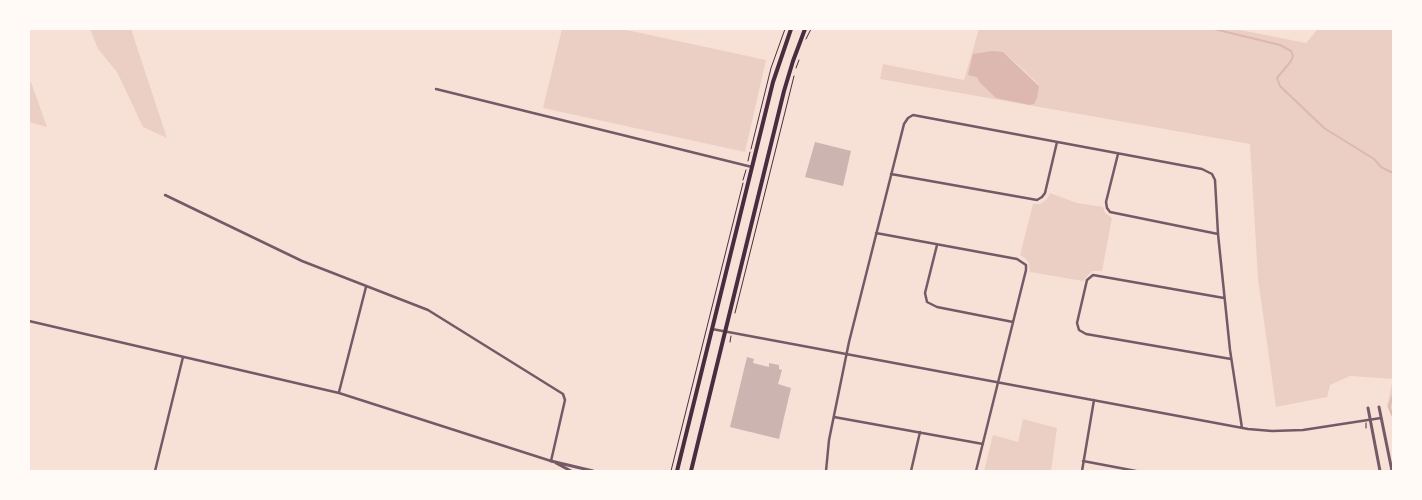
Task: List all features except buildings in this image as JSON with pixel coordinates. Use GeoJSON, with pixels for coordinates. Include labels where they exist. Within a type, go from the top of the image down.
{"type":"FeatureCollection","features":[{"type":"Feature","properties":{"kind":"main road"},"geometry":{"type":"LineString","coordinates":[[677,471],[776,73],[791,29]]}},
{"type":"Feature","properties":{"kind":"main road"},"geometry":{"type":"LineString","coordinates":[[691,471],[784,91],[794,56],[805,29]]}},
{"type":"Feature","properties":{"kind":"street"},"geometry":{"type":"LineString","coordinates":[[436,89],[752,167]]}},
{"type":"Feature","properties":{"kind":"street"},"geometry":{"type":"LineString","coordinates":[[826,471],[828,440],[846,354],[905,122],[913,115],[1202,169],[1211,173],[1215,180],[1224,298],[1242,428]]}},
{"type":"Feature","properties":{"kind":"street"},"geometry":{"type":"LineString","coordinates":[[891,174],[1039,200],[1045,191],[1057,142]]}},
{"type":"Feature","properties":{"kind":"street"},"geometry":{"type":"LineString","coordinates":[[1118,154],[1106,202],[1110,212],[1218,234]]}},
{"type":"Feature","properties":{"kind":"street"},"geometry":{"type":"LineString","coordinates":[[165,195],[302,261],[434,313],[564,395],[565,400],[551,461]]}},
{"type":"Feature","properties":{"kind":"street"},"geometry":{"type":"LineString","coordinates":[[876,233],[1017,259],[1025,264],[1026,270],[976,471]]}},
{"type":"Feature","properties":{"kind":"street"},"geometry":{"type":"LineString","coordinates":[[937,245],[925,292],[927,302],[937,307],[1013,322]]}},
{"type":"Feature","properties":{"kind":"street"},"geometry":{"type":"LineString","coordinates":[[1224,298],[1093,275],[1088,278],[1077,324],[1080,330],[1086,334],[1231,359]]}},
{"type":"Feature","properties":{"kind":"street"},"geometry":{"type":"LineString","coordinates":[[339,393],[366,287]]}},
{"type":"Feature","properties":{"kind":"street"},"geometry":{"type":"LineString","coordinates":[[29,321],[339,393],[551,461],[592,471]]}},
{"type":"Feature","properties":{"kind":"street"},"geometry":{"type":"LineString","coordinates":[[712,329],[1262,431],[1303,430],[1381,418]]}},
{"type":"Feature","properties":{"kind":"street"},"geometry":{"type":"LineString","coordinates":[[155,471],[183,357]]}},
{"type":"Feature","properties":{"kind":"street"},"geometry":{"type":"LineString","coordinates":[[1082,471],[1094,400]]}},
{"type":"Feature","properties":{"kind":"street"},"geometry":{"type":"LineString","coordinates":[[1379,407],[1392,471]]}},
{"type":"Feature","properties":{"kind":"street"},"geometry":{"type":"LineString","coordinates":[[1368,408],[1380,471]]}},
{"type":"Feature","properties":{"kind":"street"},"geometry":{"type":"LineString","coordinates":[[834,417],[983,444]]}},
{"type":"Feature","properties":{"kind":"street"},"geometry":{"type":"LineString","coordinates":[[910,471],[920,432]]}},
{"type":"Feature","properties":{"kind":"street"},"geometry":{"type":"LineString","coordinates":[[551,461],[571,471]]}},
{"type":"Feature","properties":{"kind":"street"},"geometry":{"type":"LineString","coordinates":[[1083,461],[1136,471]]}},
{"type":"Feature","properties":{"kind":"path"},"geometry":{"type":"LineString","coordinates":[[806,40],[811,29]]}},
{"type":"Feature","properties":{"kind":"path"},"geometry":{"type":"LineString","coordinates":[[796,69],[799,58]]}},
{"type":"Feature","properties":{"kind":"path"},"geometry":{"type":"LineString","coordinates":[[735,313],[794,76]]}},
{"type":"Feature","properties":{"kind":"path"},"geometry":{"type":"LineString","coordinates":[[671,471],[742,183]]}},
{"type":"Feature","properties":{"kind":"shaded area"},"geometry":{"type":"Polygon","coordinates":[[[90,29],[131,29],[167,138],[143,127],[117,72],[98,49],[90,29]]]}},
{"type":"Feature","properties":{"kind":"shaded area"},"geometry":{"type":"Polygon","coordinates":[[[562,29],[622,29],[766,60],[745,152],[543,108],[562,29]]]}},
{"type":"Feature","properties":{"kind":"shaded area"},"geometry":{"type":"Polygon","coordinates":[[[979,29],[1235,29],[1306,43],[1318,29],[1393,29],[1393,379],[1350,376],[1330,385],[1327,397],[1276,407],[1258,279],[1250,144],[880,79],[883,64],[964,80],[979,29]],[[1003,52],[977,77],[979,82],[996,98],[1039,85],[1003,52]]]}},
{"type":"Feature","properties":{"kind":"shaded area"},"geometry":{"type":"Polygon","coordinates":[[[992,51],[1003,52],[1039,86],[1034,104],[1030,105],[996,98],[979,82],[977,77],[968,75],[973,54],[992,51]]]}},
{"type":"Feature","properties":{"kind":"shaded area"},"geometry":{"type":"Polygon","coordinates":[[[29,78],[32,85],[47,127],[29,122],[29,78]]]}},
{"type":"Feature","properties":{"kind":"shaded area"},"geometry":{"type":"Polygon","coordinates":[[[1050,193],[1077,203],[1103,207],[1105,213],[1112,218],[1102,271],[1092,271],[1083,281],[1030,272],[1029,263],[1020,255],[1033,204],[1040,204],[1047,199],[1050,193]]]}},
{"type":"Feature","properties":{"kind":"shaded area"},"geometry":{"type":"Polygon","coordinates":[[[1393,379],[1393,418],[1387,406],[1393,379]]]}},
{"type":"Feature","properties":{"kind":"shaded area"},"geometry":{"type":"Polygon","coordinates":[[[1023,419],[1057,428],[1051,471],[984,471],[993,435],[1018,442],[1023,419]]]}},
{"type":"Feature","properties":{"kind":"waterway"},"geometry":{"type":"LineString","coordinates":[[1214,29],[1280,45],[1291,51],[1293,56],[1291,61],[1277,78],[1280,86],[1324,128],[1374,159],[1381,167],[1393,173]]}},
{"type":"Feature","properties":{"kind":"waterway"},"geometry":{"type":"LineString","coordinates":[[1393,395],[1389,407],[1393,417]]}}]}
